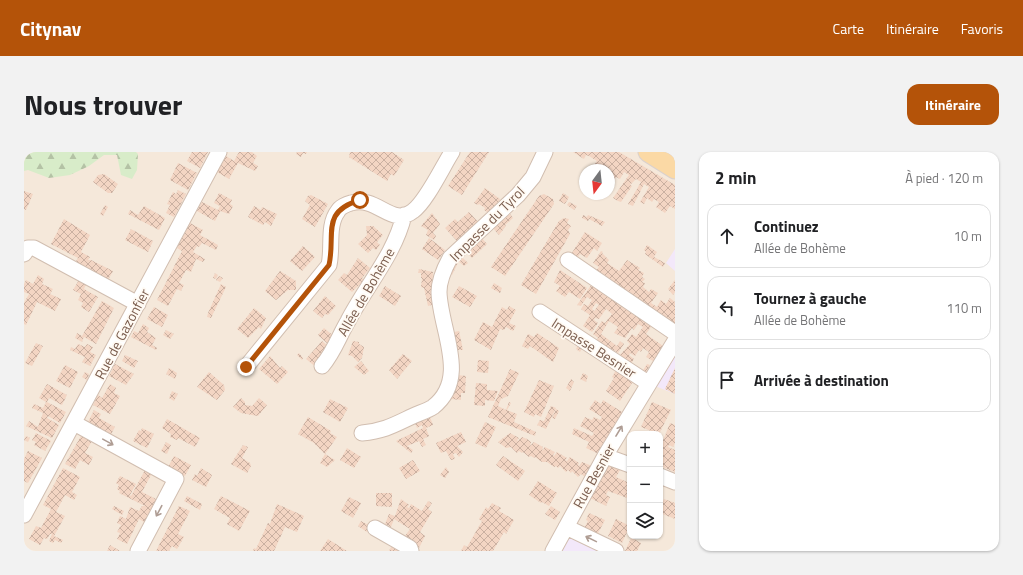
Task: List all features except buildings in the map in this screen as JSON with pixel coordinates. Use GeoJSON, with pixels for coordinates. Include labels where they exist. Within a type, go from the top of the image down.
{"type":"FeatureCollection","features":[{"type":"Feature","properties":{"kind":"main road"},"geometry":{"type":"LineString","coordinates":[[648,152],[675,169]]}},
{"type":"Feature","properties":{"kind":"street","name":"Rue de Gazonfier"},"geometry":{"type":"LineString","coordinates":[[24,515],[219,152]]}},
{"type":"Feature","properties":{"kind":"street"},"geometry":{"type":"LineString","coordinates":[[246,367],[329,265],[332,253],[332,222],[338,210],[347,204],[360,200],[370,202],[391,215],[404,215],[413,212],[452,152]]}},
{"type":"Feature","properties":{"kind":"street","name":"Impasse du Tyrol"},"geometry":{"type":"LineString","coordinates":[[362,433],[380,431],[432,407],[445,395],[451,379],[452,360],[439,291],[442,271],[450,258],[518,195],[533,177],[545,152]]}},
{"type":"Feature","properties":{"kind":"street","name":"Allée de Bohème"},"geometry":{"type":"LineString","coordinates":[[322,366],[331,355],[348,320],[400,233],[404,215]]}},
{"type":"Feature","properties":{"kind":"street"},"geometry":{"type":"LineString","coordinates":[[24,254],[28,248],[34,248],[138,304]]}},
{"type":"Feature","properties":{"kind":"street"},"geometry":{"type":"LineString","coordinates":[[568,260],[675,333]]}},
{"type":"Feature","properties":{"kind":"street","name":"Impasse Besnier"},"geometry":{"type":"LineString","coordinates":[[540,312],[648,383]]}},
{"type":"Feature","properties":{"kind":"street","name":"Rue Besnier"},"geometry":{"type":"LineString","coordinates":[[553,551],[605,456],[648,383],[675,341]]}},
{"type":"Feature","properties":{"kind":"street"},"geometry":{"type":"LineString","coordinates":[[74,423],[176,479],[138,551]]}},
{"type":"Feature","properties":{"kind":"street"},"geometry":{"type":"LineString","coordinates":[[605,456],[627,464]]}},
{"type":"Feature","properties":{"kind":"street"},"geometry":{"type":"LineString","coordinates":[[663,477],[675,482]]}},
{"type":"Feature","properties":{"kind":"street"},"geometry":{"type":"LineString","coordinates":[[566,527],[616,551]]}},
{"type":"Feature","properties":{"kind":"street"},"geometry":{"type":"LineString","coordinates":[[375,528],[395,538],[410,548],[411,551]]}},
{"type":"Feature","properties":{"kind":"shaded area"},"geometry":{"type":"Polygon","coordinates":[[[24,152],[675,152],[675,551],[24,551],[24,152]]]}},
{"type":"Feature","properties":{"kind":"shaded area"},"geometry":{"type":"Polygon","coordinates":[[[675,249],[675,271],[666,263],[675,249]]]}},
{"type":"Feature","properties":{"kind":"shaded area"},"geometry":{"type":"Polygon","coordinates":[[[675,354],[675,394],[655,386],[675,354]]]}},
{"type":"Feature","properties":{"kind":"shaded area"},"geometry":{"type":"Polygon","coordinates":[[[567,536],[606,551],[558,551],[567,536]]]}},
{"type":"Feature","properties":{"kind":"green space"},"geometry":{"type":"Polygon","coordinates":[[[24,152],[136,152],[138,154],[137,170],[132,179],[121,175],[117,155],[104,155],[89,166],[70,175],[49,178],[28,170],[24,171],[24,152]]]}},
{"type":"Feature","properties":{"kind":"route"},"geometry":{"type":"LineString","coordinates":[[246,367],[329,265],[332,253],[332,222],[338,210],[347,204],[360,200]]}}]}
